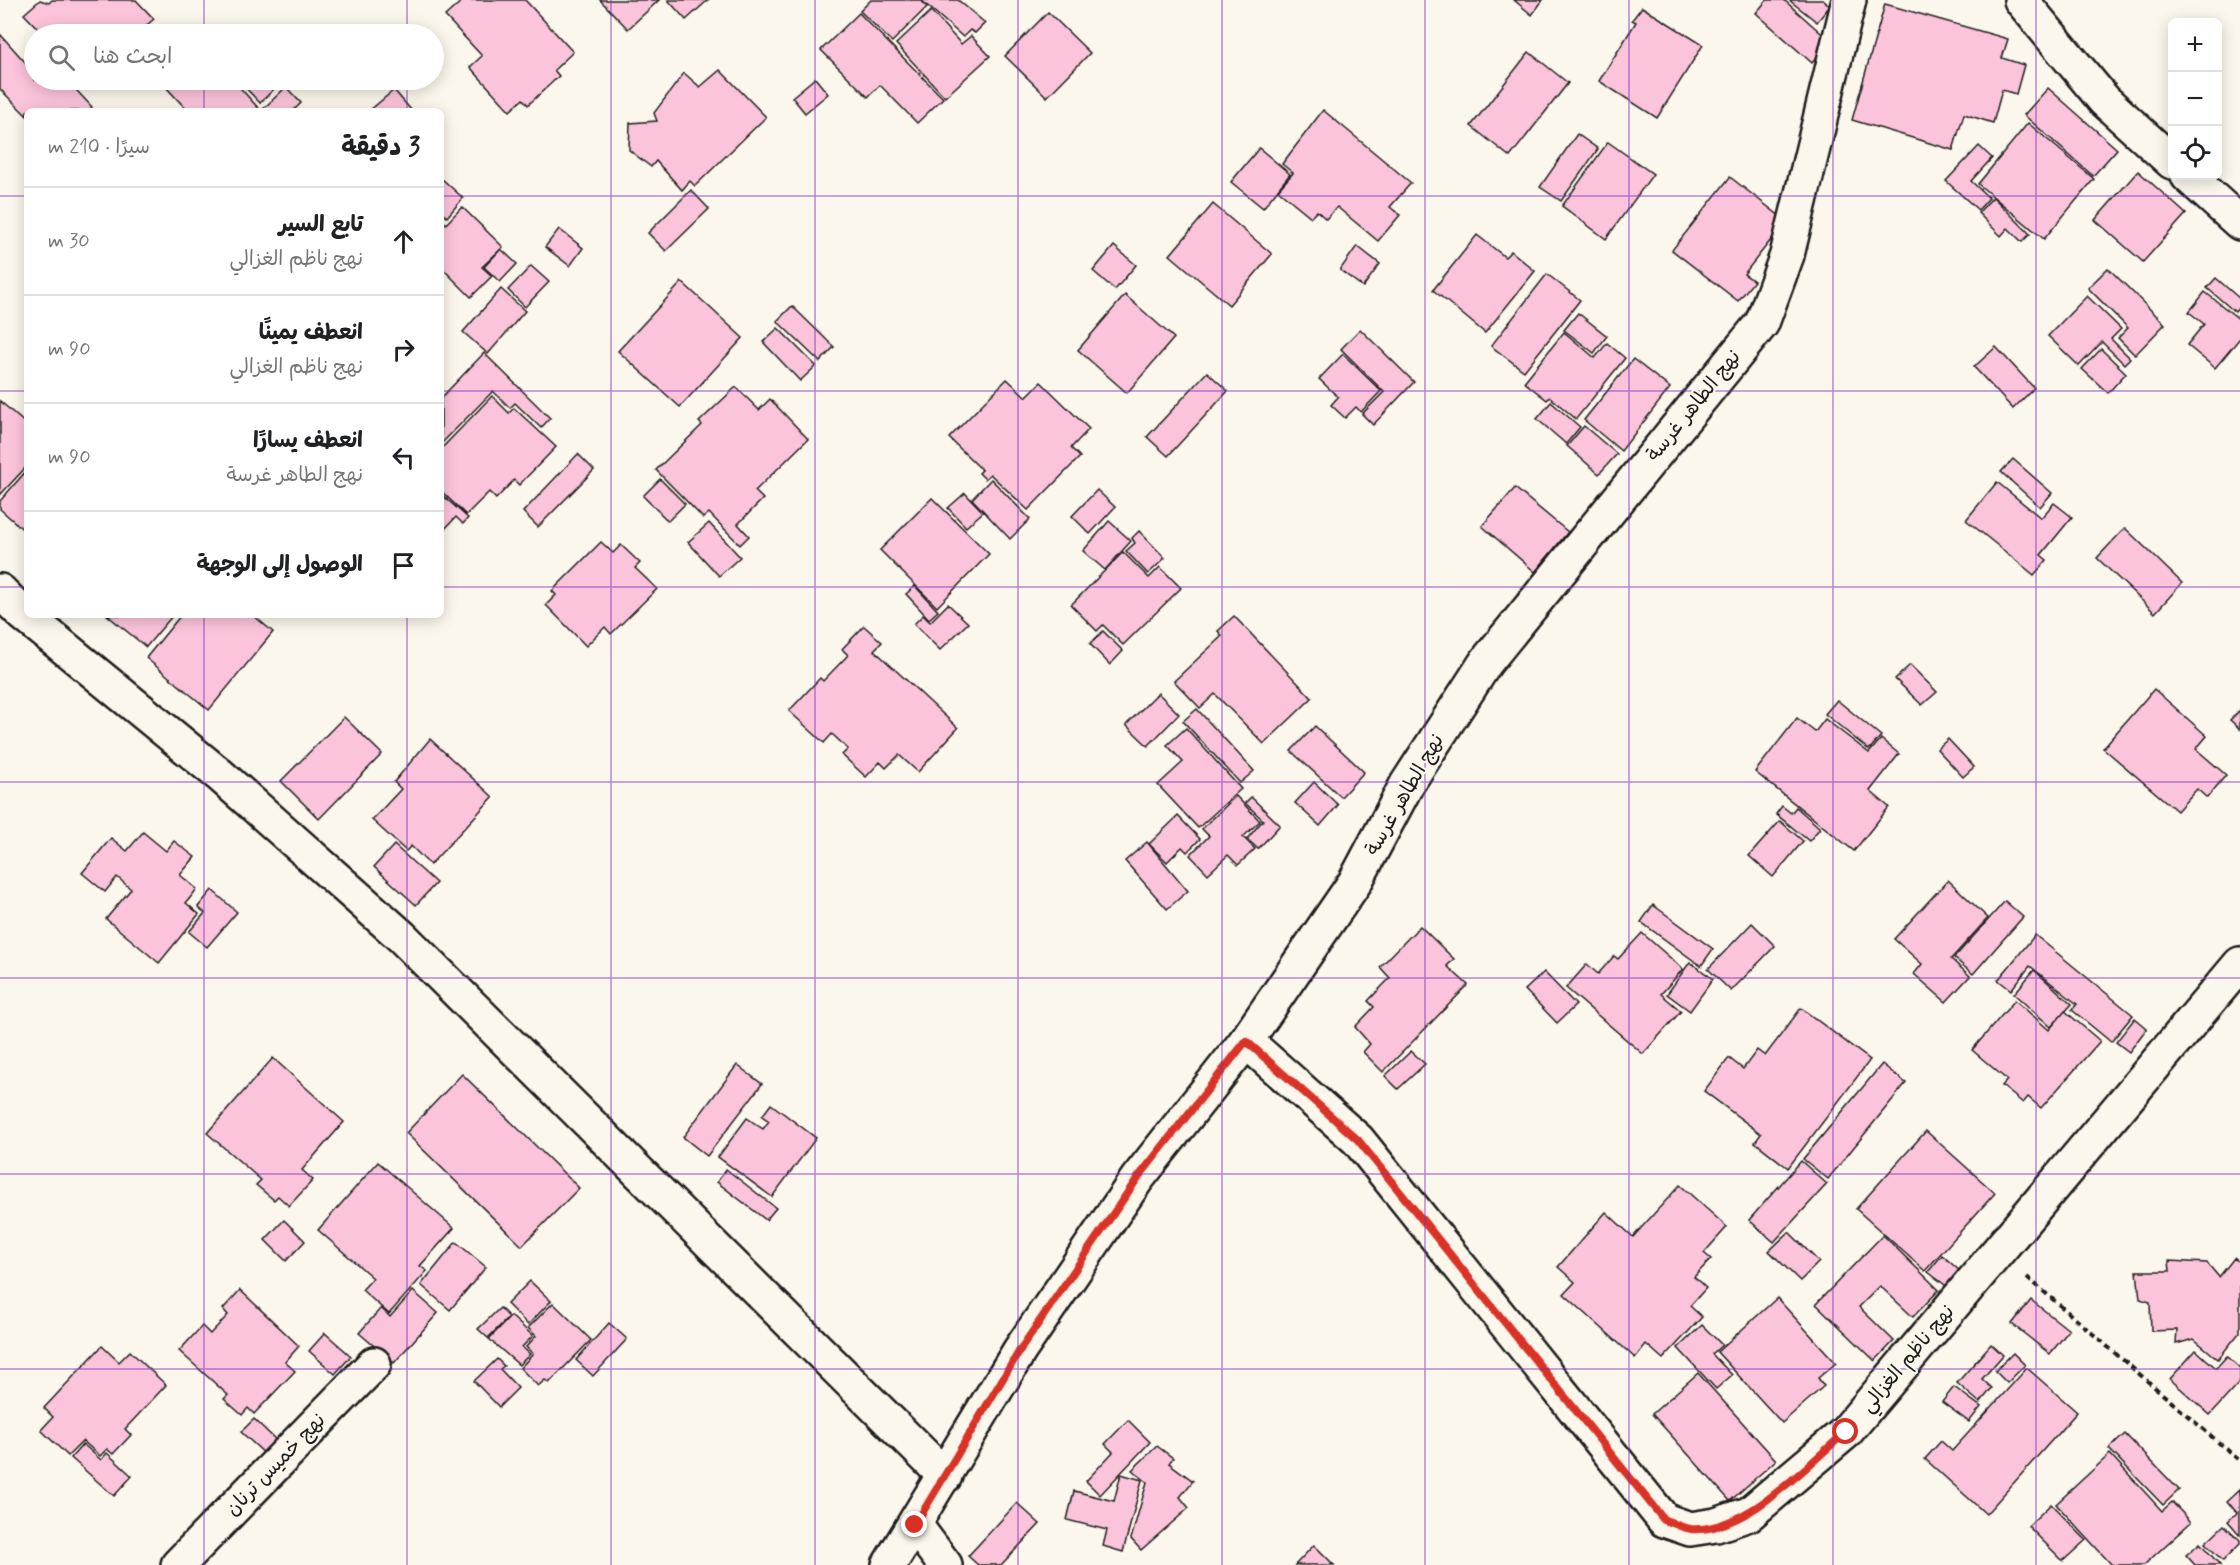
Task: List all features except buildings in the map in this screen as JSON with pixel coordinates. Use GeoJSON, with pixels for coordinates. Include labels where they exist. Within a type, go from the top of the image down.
{"type":"FeatureCollection","features":[{"type":"Feature","properties":{"kind":"street","name":"نهج الطاهر غرسة"},"geometry":{"type":"LineString","coordinates":[[889,1565],[1020,1350],[1137,1179],[1246,1041],[1355,882],[1407,784],[1486,662],[1762,323],[1787,255],[1849,0]]}},
{"type":"Feature","properties":{"kind":"street"},"geometry":{"type":"LineString","coordinates":[[2021,0],[2104,100],[2168,158]]}},
{"type":"Feature","properties":{"kind":"street"},"geometry":{"type":"LineString","coordinates":[[2192,180],[2240,223]]}},
{"type":"Feature","properties":{"kind":"street"},"geometry":{"type":"LineString","coordinates":[[0,591],[24,616]]}},
{"type":"Feature","properties":{"kind":"street"},"geometry":{"type":"LineString","coordinates":[[27,618],[221,776],[400,936],[945,1476]]}},
{"type":"Feature","properties":{"kind":"street","name":"نهج ناظم الغزالي"},"geometry":{"type":"LineString","coordinates":[[1246,1041],[1358,1140],[1664,1520],[1690,1529],[1716,1525],[1749,1514],[1846,1432],[2240,964]]}},
{"type":"Feature","properties":{"kind":"street","name":"نهج خميس ترنان"},"geometry":{"type":"LineString","coordinates":[[178,1565],[374,1364]]}},
{"type":"Feature","properties":{"kind":"street"},"geometry":{"type":"LineString","coordinates":[[915,1525],[945,1565]]}},
{"type":"Feature","properties":{"kind":"path"},"geometry":{"type":"LineString","coordinates":[[1998,1252],[2240,1461]]}},
{"type":"Feature","properties":{"kind":"route"},"geometry":{"type":"LineString","coordinates":[[915,1525],[1020,1350],[1137,1179],[1246,1041],[1310,1095],[1358,1140],[1664,1520],[1690,1529],[1716,1525],[1749,1514],[1846,1432]]}}]}
